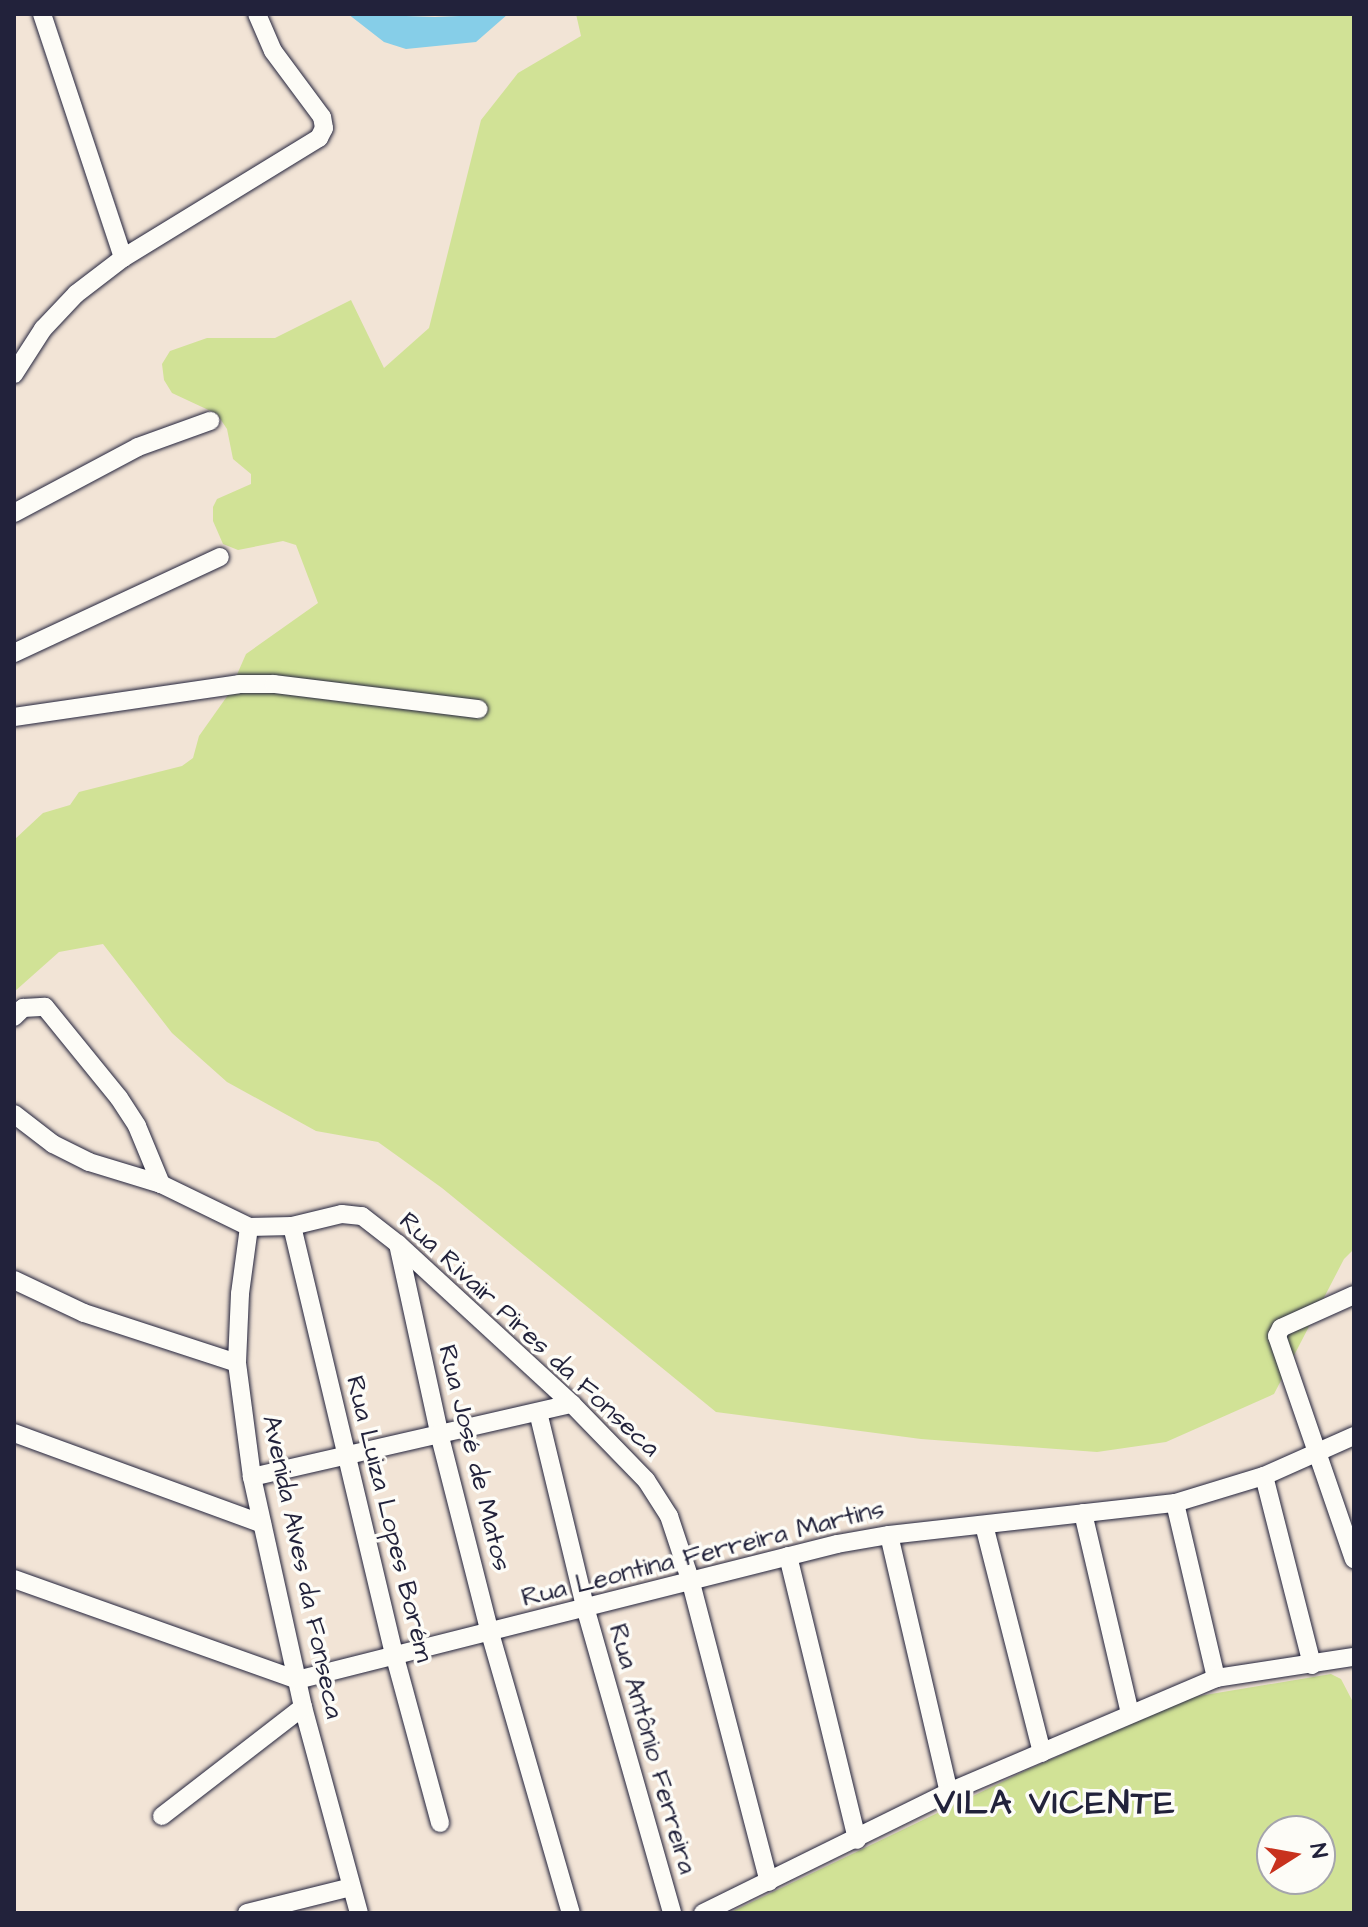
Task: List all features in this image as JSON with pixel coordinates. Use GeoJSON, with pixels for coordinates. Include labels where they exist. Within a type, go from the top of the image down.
{"type":"FeatureCollection","features":[{"type":"Feature","properties":{"kind":"street"},"geometry":{"type":"LineString","coordinates":[[42,14],[123,258]]}},
{"type":"Feature","properties":{"kind":"street"},"geometry":{"type":"LineString","coordinates":[[15,363],[76,294],[123,258],[319,138],[324,128],[322,117],[273,51],[257,14]]}},
{"type":"Feature","properties":{"kind":"street"},"geometry":{"type":"LineString","coordinates":[[14,513],[125,453],[210,421]]}},
{"type":"Feature","properties":{"kind":"street"},"geometry":{"type":"LineString","coordinates":[[14,653],[220,557]]}},
{"type":"Feature","properties":{"kind":"street"},"geometry":{"type":"LineString","coordinates":[[14,717],[239,684],[274,684],[478,709]]}},
{"type":"Feature","properties":{"kind":"street"},"geometry":{"type":"LineString","coordinates":[[14,1017],[23,1008],[45,1007],[119,1098],[137,1126],[161,1184]]}},
{"type":"Feature","properties":{"kind":"street"},"geometry":{"type":"LineString","coordinates":[[14,1114],[53,1144],[89,1162],[161,1184],[249,1227]]}},
{"type":"Feature","properties":{"kind":"street","name":"Rua Rivair Pires da Fonseca"},"geometry":{"type":"LineString","coordinates":[[249,1227],[292,1226],[352,1214],[362,1216],[398,1244],[572,1404],[661,1498],[690,1579],[769,1882]]}},
{"type":"Feature","properties":{"kind":"street","name":"Rua Luiza Lopes Borém"},"geometry":{"type":"LineString","coordinates":[[292,1226],[395,1657],[440,1823]]}},
{"type":"Feature","properties":{"kind":"street","name":"Avenida Alves da Fonseca"},"geometry":{"type":"LineString","coordinates":[[249,1227],[240,1294],[237,1363],[252,1477],[303,1707],[359,1913]]}},
{"type":"Feature","properties":{"kind":"street","name":"Rua José de Matos"},"geometry":{"type":"LineString","coordinates":[[398,1244],[440,1437],[490,1633],[571,1913]]}},
{"type":"Feature","properties":{"kind":"street"},"geometry":{"type":"LineString","coordinates":[[14,1280],[84,1313],[237,1363]]}},
{"type":"Feature","properties":{"kind":"street"},"geometry":{"type":"LineString","coordinates":[[1354,1295],[1285,1326],[1277,1336],[1320,1452],[1354,1559]]}},
{"type":"Feature","properties":{"kind":"street"},"geometry":{"type":"LineString","coordinates":[[252,1477],[440,1437],[572,1404]]}},
{"type":"Feature","properties":{"kind":"street","name":"Rua Antônio Ferreira"},"geometry":{"type":"LineString","coordinates":[[538,1412],[585,1607],[672,1913]]}},
{"type":"Feature","properties":{"kind":"street"},"geometry":{"type":"LineString","coordinates":[[14,1433],[262,1524]]}},
{"type":"Feature","properties":{"kind":"street","name":"Rua Leontina Ferreira Martins"},"geometry":{"type":"LineString","coordinates":[[297,1680],[490,1633],[690,1579],[889,1535],[1175,1503],[1264,1476],[1354,1436]]}},
{"type":"Feature","properties":{"kind":"street"},"geometry":{"type":"LineString","coordinates":[[1264,1476],[1312,1665]]}},
{"type":"Feature","properties":{"kind":"street"},"geometry":{"type":"LineString","coordinates":[[1175,1503],[1216,1678]]}},
{"type":"Feature","properties":{"kind":"street"},"geometry":{"type":"LineString","coordinates":[[1083,1513],[1130,1713]]}},
{"type":"Feature","properties":{"kind":"street"},"geometry":{"type":"LineString","coordinates":[[984,1525],[1042,1753]]}},
{"type":"Feature","properties":{"kind":"street"},"geometry":{"type":"LineString","coordinates":[[889,1535],[949,1792]]}},
{"type":"Feature","properties":{"kind":"street"},"geometry":{"type":"LineString","coordinates":[[788,1556],[857,1840]]}},
{"type":"Feature","properties":{"kind":"street"},"geometry":{"type":"LineString","coordinates":[[14,1579],[297,1680]]}},
{"type":"Feature","properties":{"kind":"street"},"geometry":{"type":"LineString","coordinates":[[703,1913],[857,1840],[949,1792],[1216,1678],[1354,1657]]}},
{"type":"Feature","properties":{"kind":"street"},"geometry":{"type":"LineString","coordinates":[[162,1816],[303,1707]]}},
{"type":"Feature","properties":{"kind":"street"},"geometry":{"type":"LineString","coordinates":[[250,1913],[351,1887]]}},
{"type":"Feature","properties":{"kind":"green space"},"geometry":{"type":"Polygon","coordinates":[[[576,14],[1354,14],[1354,1249],[1344,1259],[1274,1394],[1166,1442],[1097,1452],[921,1439],[716,1412],[442,1188],[378,1142],[316,1131],[227,1082],[172,1033],[103,944],[59,952],[14,992],[14,840],[43,813],[70,805],[79,792],[182,766],[193,758],[199,736],[228,695],[246,654],[318,603],[296,545],[283,541],[238,550],[223,544],[213,521],[213,507],[217,499],[251,484],[251,474],[233,459],[227,429],[217,414],[172,393],[164,380],[162,364],[170,351],[207,338],[275,338],[351,300],[384,368],[429,328],[481,120],[518,73],[581,36],[576,14]]]}},
{"type":"Feature","properties":{"kind":"green space"},"geometry":{"type":"Polygon","coordinates":[[[1331,1674],[1341,1679],[1354,1704],[1354,1913],[729,1913],[1027,1770],[1193,1697],[1331,1674]]]}},
{"type":"Feature","properties":{"kind":"water"},"geometry":{"type":"Polygon","coordinates":[[[348,14],[435,17],[508,14],[476,42],[406,49],[384,42],[348,14]]]}},
{"type":"Feature","properties":{"kind":"district","name":"VILA VICENTE"},"geometry":{"type":"Point","coordinates":[1055,1804]}}]}
